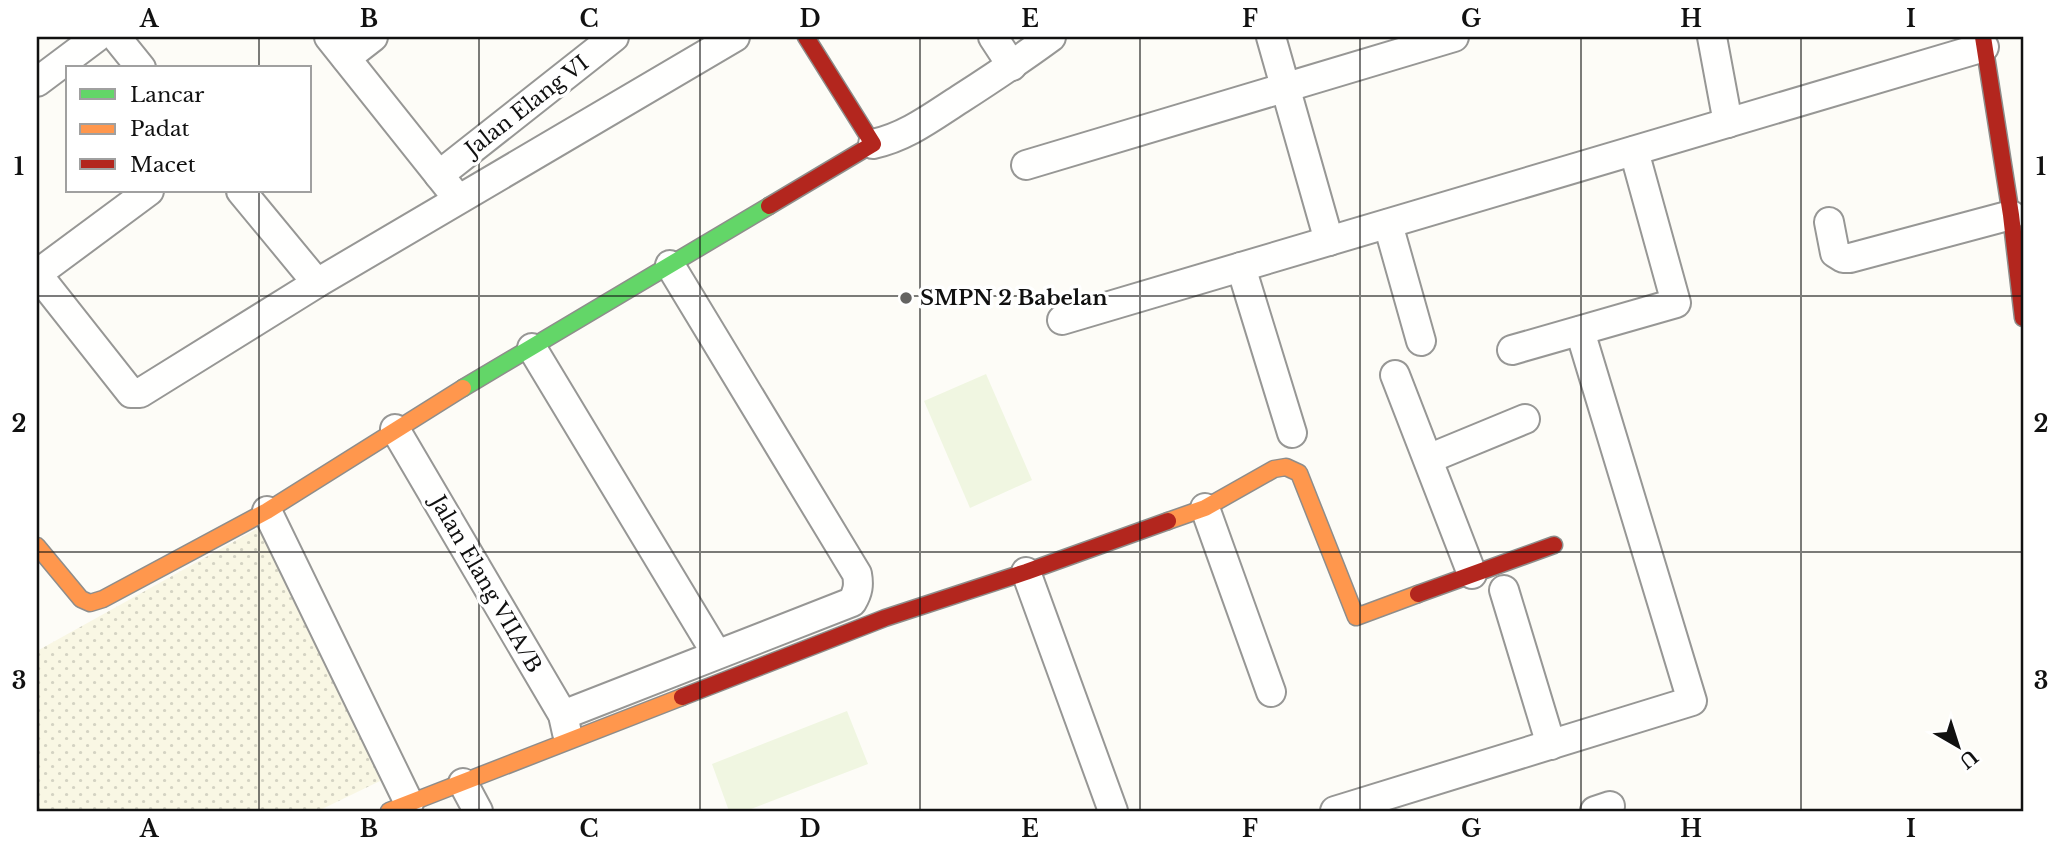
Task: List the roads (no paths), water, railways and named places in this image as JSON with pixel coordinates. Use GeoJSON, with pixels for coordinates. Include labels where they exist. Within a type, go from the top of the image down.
{"type":"FeatureCollection","features":[{"type":"Feature","properties":{"kind":"street"},"geometry":{"type":"LineString","coordinates":[[37,82],[97,37]]}},
{"type":"Feature","properties":{"kind":"street"},"geometry":{"type":"LineString","coordinates":[[116,37],[140,66]]}},
{"type":"Feature","properties":{"kind":"street"},"geometry":{"type":"LineString","coordinates":[[373,37],[338,47],[459,200]]}},
{"type":"Feature","properties":{"kind":"street","name":"Jalan Elang VI"},"geometry":{"type":"LineString","coordinates":[[439,175],[614,37]]}},
{"type":"Feature","properties":{"kind":"street"},"geometry":{"type":"LineString","coordinates":[[148,192],[37,274],[135,394],[317,283],[735,37]]}},
{"type":"Feature","properties":{"kind":"street"},"geometry":{"type":"LineString","coordinates":[[806,37],[873,144]]}},
{"type":"Feature","properties":{"kind":"street"},"geometry":{"type":"LineString","coordinates":[[993,37],[1012,66]]}},
{"type":"Feature","properties":{"kind":"street"},"geometry":{"type":"LineString","coordinates":[[37,546],[81,599],[90,603],[103,599],[267,511],[395,429],[873,144],[891,140],[915,129],[1012,66],[1051,37]]}},
{"type":"Feature","properties":{"kind":"street"},"geometry":{"type":"LineString","coordinates":[[1270,37],[1329,241]]}},
{"type":"Feature","properties":{"kind":"street"},"geometry":{"type":"LineString","coordinates":[[1026,165],[1454,37]]}},
{"type":"Feature","properties":{"kind":"street"},"geometry":{"type":"LineString","coordinates":[[1712,37],[1728,123]]}},
{"type":"Feature","properties":{"kind":"street"},"geometry":{"type":"LineString","coordinates":[[1062,320],[1728,123],[1983,42],[2011,215],[2023,318]]}},
{"type":"Feature","properties":{"kind":"street"},"geometry":{"type":"LineString","coordinates":[[1511,350],[1676,303],[1634,151]]}},
{"type":"Feature","properties":{"kind":"street"},"geometry":{"type":"LineString","coordinates":[[242,192],[317,283]]}},
{"type":"Feature","properties":{"kind":"street"},"geometry":{"type":"LineString","coordinates":[[1829,222],[1835,253],[1843,258],[1850,258],[2011,215]]}},
{"type":"Feature","properties":{"kind":"street"},"geometry":{"type":"LineString","coordinates":[[1388,224],[1421,341]]}},
{"type":"Feature","properties":{"kind":"street"},"geometry":{"type":"LineString","coordinates":[[563,715],[852,602],[857,594],[857,574],[670,265]]}},
{"type":"Feature","properties":{"kind":"street"},"geometry":{"type":"LineString","coordinates":[[1241,267],[1292,433]]}},
{"type":"Feature","properties":{"kind":"street"},"geometry":{"type":"LineString","coordinates":[[1335,811],[1692,701],[1580,331]]}},
{"type":"Feature","properties":{"kind":"street"},"geometry":{"type":"LineString","coordinates":[[532,348],[716,653]]}},
{"type":"Feature","properties":{"kind":"street"},"geometry":{"type":"LineString","coordinates":[[1395,375],[1472,575]]}},
{"type":"Feature","properties":{"kind":"street"},"geometry":{"type":"LineString","coordinates":[[1428,459],[1525,419]]}},
{"type":"Feature","properties":{"kind":"street","name":"Jalan Elang VIIA/B"},"geometry":{"type":"LineString","coordinates":[[395,429],[563,715],[570,743]]}},
{"type":"Feature","properties":{"kind":"street"},"geometry":{"type":"LineString","coordinates":[[267,511],[399,807],[570,743],[885,618],[1026,572],[1205,508],[1275,469],[1286,467],[1299,473],[1356,617],[1554,545]]}},
{"type":"Feature","properties":{"kind":"street"},"geometry":{"type":"LineString","coordinates":[[1205,508],[1272,692]]}},
{"type":"Feature","properties":{"kind":"street"},"geometry":{"type":"LineString","coordinates":[[1026,572],[1113,811]]}},
{"type":"Feature","properties":{"kind":"street"},"geometry":{"type":"LineString","coordinates":[[1504,590],[1551,745]]}},
{"type":"Feature","properties":{"kind":"street"},"geometry":{"type":"LineString","coordinates":[[463,783],[478,811]]}},
{"type":"Feature","properties":{"kind":"place","name":"SMPN 2 Babelan"},"geometry":{"type":"Point","coordinates":[906,298]}}]}
